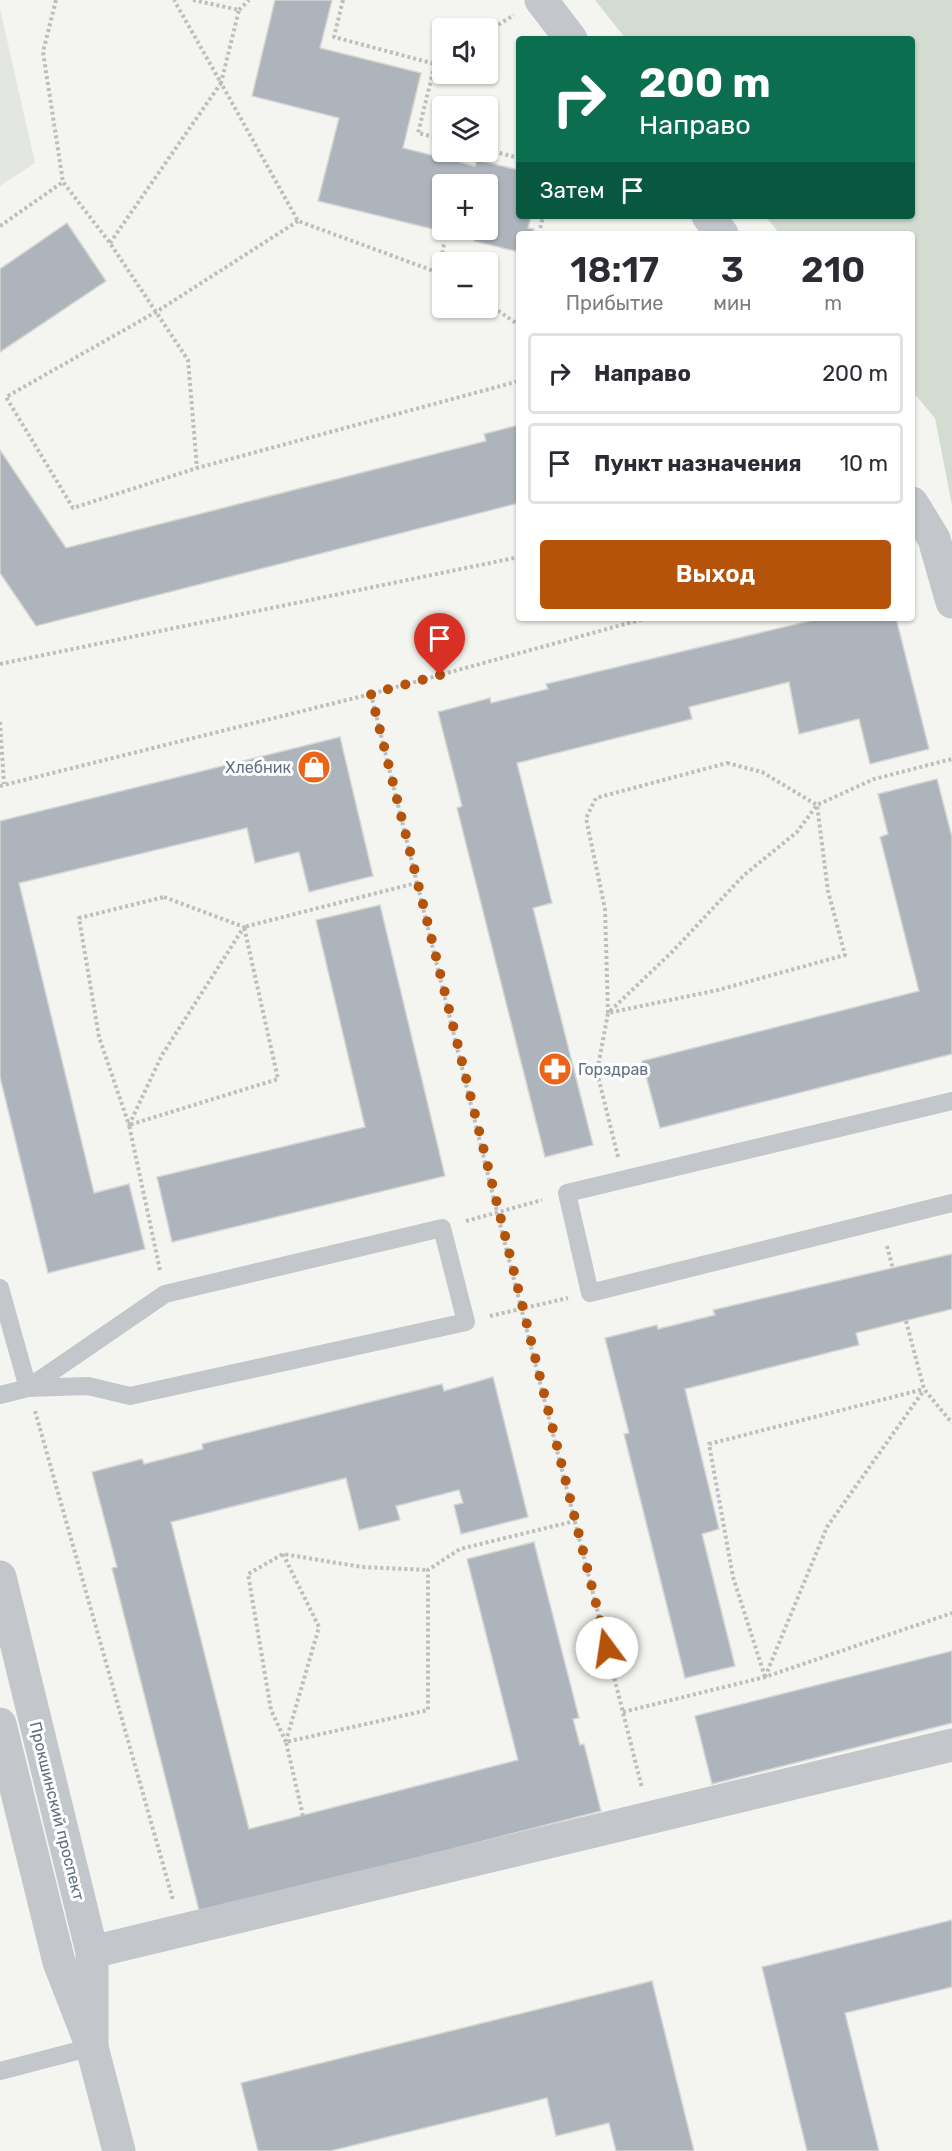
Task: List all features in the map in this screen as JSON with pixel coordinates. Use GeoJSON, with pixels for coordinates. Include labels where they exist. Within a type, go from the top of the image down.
{"type":"FeatureCollection","features":[{"type":"Feature","properties":{"kind":"street"},"geometry":{"type":"LineString","coordinates":[[541,0],[569,36]]}},
{"type":"Feature","properties":{"kind":"street"},"geometry":{"type":"LineString","coordinates":[[710,219],[720,231]]}},
{"type":"Feature","properties":{"kind":"street"},"geometry":{"type":"LineString","coordinates":[[915,508],[934,540],[952,602]]}},
{"type":"Feature","properties":{"kind":"street","name":"Прокшинский проспект"},"geometry":{"type":"LineString","coordinates":[[0,1577],[92,1952],[92,2047]]}},
{"type":"Feature","properties":{"kind":"street","name":"Прокшинский проспект"},"geometry":{"type":"LineString","coordinates":[[0,1724],[59,1962],[92,2047],[119,2151]]}},
{"type":"Feature","properties":{"kind":"street"},"geometry":{"type":"LineString","coordinates":[[92,1952],[952,1745]]}},
{"type":"Feature","properties":{"kind":"lane"},"geometry":{"type":"LineString","coordinates":[[952,1101],[567,1193],[590,1293],[952,1203]]}},
{"type":"Feature","properties":{"kind":"lane"},"geometry":{"type":"LineString","coordinates":[[0,1395],[28,1388],[88,1386],[130,1396],[466,1322],[442,1228],[165,1294],[28,1388]]}},
{"type":"Feature","properties":{"kind":"lane"},"geometry":{"type":"LineString","coordinates":[[0,1288],[28,1388]]}},
{"type":"Feature","properties":{"kind":"lane"},"geometry":{"type":"LineString","coordinates":[[1,2066],[92,2047]]}},
{"type":"Feature","properties":{"kind":"path"},"geometry":{"type":"LineString","coordinates":[[56,0],[43,52],[63,182],[110,243],[188,360],[197,468]]}},
{"type":"Feature","properties":{"kind":"path"},"geometry":{"type":"LineString","coordinates":[[174,0],[298,221],[432,270]]}},
{"type":"Feature","properties":{"kind":"path"},"geometry":{"type":"LineString","coordinates":[[193,0],[239,10]]}},
{"type":"Feature","properties":{"kind":"path"},"geometry":{"type":"LineString","coordinates":[[110,243],[221,83],[239,10],[249,0]]}},
{"type":"Feature","properties":{"kind":"path"},"geometry":{"type":"LineString","coordinates":[[343,0],[334,38],[432,63]]}},
{"type":"Feature","properties":{"kind":"path"},"geometry":{"type":"LineString","coordinates":[[432,76],[418,133],[432,136]]}},
{"type":"Feature","properties":{"kind":"path"},"geometry":{"type":"LineString","coordinates":[[498,153],[516,157]]}},
{"type":"Feature","properties":{"kind":"path"},"geometry":{"type":"LineString","coordinates":[[0,226],[63,182]]}},
{"type":"Feature","properties":{"kind":"path"},"geometry":{"type":"LineString","coordinates":[[298,221],[156,312],[6,397],[73,508],[197,468],[516,382]]}},
{"type":"Feature","properties":{"kind":"path"},"geometry":{"type":"LineString","coordinates":[[443,252],[444,244]]}},
{"type":"Feature","properties":{"kind":"path"},"geometry":{"type":"LineString","coordinates":[[498,310],[516,321]]}},
{"type":"Feature","properties":{"kind":"path"},"geometry":{"type":"LineString","coordinates":[[0,664],[516,558]]}},
{"type":"Feature","properties":{"kind":"path"},"geometry":{"type":"LineString","coordinates":[[0,722],[2,785],[371,694],[636,621]]}},
{"type":"Feature","properties":{"kind":"path"},"geometry":{"type":"LineString","coordinates":[[371,694],[497,1212],[644,1797]]}},
{"type":"Feature","properties":{"kind":"path"},"geometry":{"type":"LineString","coordinates":[[608,1012],[674,951],[743,876],[797,832],[817,805],[874,779],[952,759]]}},
{"type":"Feature","properties":{"kind":"path"},"geometry":{"type":"LineString","coordinates":[[624,1180],[597,1072],[608,1012],[604,909],[586,818],[596,798],[727,764],[762,772],[817,805]]}},
{"type":"Feature","properties":{"kind":"path"},"geometry":{"type":"LineString","coordinates":[[608,1012],[718,990],[845,955],[828,891],[817,805]]}},
{"type":"Feature","properties":{"kind":"path"},"geometry":{"type":"LineString","coordinates":[[165,1294],[129,1125],[99,1037],[79,918],[164,897],[244,927],[416,883]]}},
{"type":"Feature","properties":{"kind":"path"},"geometry":{"type":"LineString","coordinates":[[129,1125],[278,1079],[244,927]]}},
{"type":"Feature","properties":{"kind":"path"},"geometry":{"type":"LineString","coordinates":[[129,1125],[162,1056],[244,927]]}},
{"type":"Feature","properties":{"kind":"path"},"geometry":{"type":"LineString","coordinates":[[442,1228],[567,1193]]}},
{"type":"Feature","properties":{"kind":"path"},"geometry":{"type":"LineString","coordinates":[[466,1322],[590,1293]]}},
{"type":"Feature","properties":{"kind":"path"},"geometry":{"type":"LineString","coordinates":[[906,1321],[924,1389],[952,1423]]}},
{"type":"Feature","properties":{"kind":"path"},"geometry":{"type":"LineString","coordinates":[[28,1388],[175,1907]]}},
{"type":"Feature","properties":{"kind":"path"},"geometry":{"type":"LineString","coordinates":[[765,1677],[827,1527],[924,1389]]}},
{"type":"Feature","properties":{"kind":"path"},"geometry":{"type":"LineString","coordinates":[[765,1677],[733,1577],[709,1444],[924,1389]]}},
{"type":"Feature","properties":{"kind":"path"},"geometry":{"type":"LineString","coordinates":[[303,1816],[286,1742],[271,1710],[248,1574],[283,1554],[362,1567],[428,1570],[460,1549],[575,1521]]}},
{"type":"Feature","properties":{"kind":"path"},"geometry":{"type":"LineString","coordinates":[[283,1554],[319,1627],[286,1742]]}},
{"type":"Feature","properties":{"kind":"path"},"geometry":{"type":"LineString","coordinates":[[286,1742],[428,1710],[428,1570]]}},
{"type":"Feature","properties":{"kind":"path"},"geometry":{"type":"LineString","coordinates":[[623,1712],[765,1677],[952,1613]]}},
{"type":"Feature","properties":{"kind":"shaded area"},"geometry":{"type":"Polygon","coordinates":[[[595,0],[952,0],[952,505],[935,418],[915,395],[915,231],[778,231],[768,219],[915,219],[915,36],[624,36],[595,0]]]}},
{"type":"Feature","properties":{"kind":"shaded area"},"geometry":{"type":"Polygon","coordinates":[[[0,9],[35,163],[0,186],[0,9]]]}},
{"type":"Feature","properties":{"kind":"building"},"geometry":{"type":"Polygon","coordinates":[[[275,0],[332,0],[320,48],[421,73],[403,148],[432,155],[432,162],[459,162],[475,166],[476,162],[485,162],[516,169],[516,219],[530,219],[528,228],[534,229],[534,231],[516,231],[516,251],[474,241],[498,240],[498,174],[432,174],[432,229],[318,201],[339,118],[252,96],[275,0]]]}},
{"type":"Feature","properties":{"kind":"building"},"geometry":{"type":"Polygon","coordinates":[[[67,223],[106,281],[0,352],[0,269],[67,223]]]}},
{"type":"Feature","properties":{"kind":"building"},"geometry":{"type":"Polygon","coordinates":[[[516,426],[516,504],[36,626],[0,573],[0,450],[66,548],[486,441],[484,434],[516,426]]]}},
{"type":"Feature","properties":{"kind":"building"},"geometry":{"type":"Polygon","coordinates":[[[809,621],[897,621],[929,749],[870,764],[859,719],[799,734],[789,682],[689,707],[692,719],[517,763],[552,903],[533,908],[593,1145],[545,1157],[457,808],[462,806],[438,712],[490,698],[491,703],[548,689],[546,684],[809,621]]]}},
{"type":"Feature","properties":{"kind":"building"},"geometry":{"type":"Polygon","coordinates":[[[340,737],[373,876],[309,892],[299,852],[255,863],[247,828],[19,883],[94,1193],[129,1184],[145,1249],[48,1273],[0,1077],[0,821],[340,737]]]}},
{"type":"Feature","properties":{"kind":"building"},"geometry":{"type":"Polygon","coordinates":[[[937,779],[952,837],[952,1054],[660,1128],[642,1061],[919,991],[880,837],[888,834],[878,794],[937,779]]]}},
{"type":"Feature","properties":{"kind":"building"},"geometry":{"type":"Polygon","coordinates":[[[380,905],[445,1176],[172,1242],[157,1177],[365,1127],[316,920],[380,905]]]}},
{"type":"Feature","properties":{"kind":"building"},"geometry":{"type":"Polygon","coordinates":[[[952,1254],[952,1309],[856,1333],[859,1345],[685,1389],[719,1529],[702,1534],[735,1666],[685,1678],[624,1434],[629,1433],[605,1338],[657,1325],[658,1329],[715,1315],[713,1310],[952,1254]]]}},
{"type":"Feature","properties":{"kind":"building"},"geometry":{"type":"Polygon","coordinates":[[[493,1377],[528,1517],[461,1534],[454,1505],[463,1503],[459,1490],[396,1506],[400,1520],[359,1530],[346,1478],[171,1522],[249,1829],[518,1760],[467,1559],[534,1542],[579,1718],[573,1719],[580,1745],[584,1744],[601,1811],[200,1914],[112,1568],[117,1567],[92,1472],[142,1459],[144,1464],[203,1449],[202,1444],[442,1384],[444,1391],[493,1377]]]}},
{"type":"Feature","properties":{"kind":"building"},"geometry":{"type":"Polygon","coordinates":[[[952,1651],[952,1723],[712,1784],[695,1716],[952,1651]]]}},
{"type":"Feature","properties":{"kind":"building"},"geometry":{"type":"Polygon","coordinates":[[[952,1920],[952,1987],[845,2013],[879,2151],[807,2151],[762,1967],[952,1920]]]}},
{"type":"Feature","properties":{"kind":"building"},"geometry":{"type":"Polygon","coordinates":[[[652,1981],[694,2151],[616,2151],[609,2123],[556,2136],[547,2098],[330,2151],[258,2151],[241,2083],[652,1981]]]}},
{"type":"Feature","properties":{"kind":"place","name":"Хлебник"},"geometry":{"type":"Point","coordinates":[314,767]}},
{"type":"Feature","properties":{"kind":"place","name":"Горздрав"},"geometry":{"type":"Point","coordinates":[555,1069]}},
{"type":"Feature","properties":{"kind":"route"},"geometry":{"type":"LineString","coordinates":[[440,675],[371,694],[497,1212],[607,1648]]}}]}
